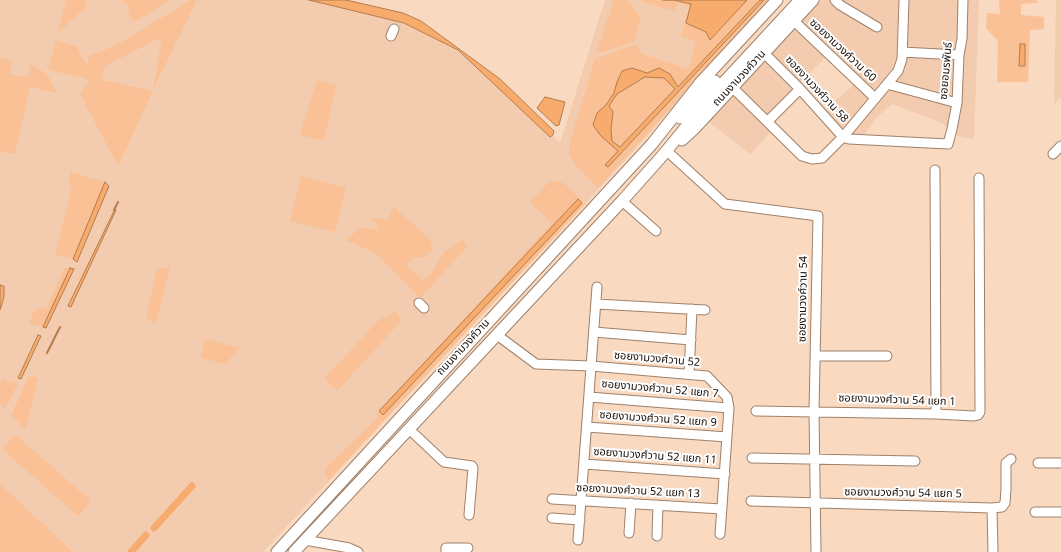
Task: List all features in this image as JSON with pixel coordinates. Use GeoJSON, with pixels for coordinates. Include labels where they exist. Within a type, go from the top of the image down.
{"type":"FeatureCollection","features":[{"type":"Feature","properties":{"kind":"main road","name":"ถนนงามวงศ์วาน"},"geometry":{"type":"LineString","coordinates":[[652,144],[701,82],[777,0]]}},
{"type":"Feature","properties":{"kind":"main road","name":"ถนนงามวงศ์วาน"},"geometry":{"type":"LineString","coordinates":[[277,552],[652,144],[686,112],[790,0]]}},
{"type":"Feature","properties":{"kind":"main road","name":"ถนนงามวงศ์วาน"},"geometry":{"type":"LineString","coordinates":[[666,154],[713,94],[800,0]]}},
{"type":"Feature","properties":{"kind":"main road","name":"ถนนงามวงศ์วาน"},"geometry":{"type":"LineString","coordinates":[[294,552],[410,430],[622,200],[666,154],[694,129],[813,0]]}},
{"type":"Feature","properties":{"kind":"street"},"geometry":{"type":"LineString","coordinates":[[835,0],[840,5],[877,27]]}},
{"type":"Feature","properties":{"kind":"street"},"geometry":{"type":"LineString","coordinates":[[732,87],[802,156],[812,159],[822,158],[843,137],[898,71],[902,59],[904,0]]}},
{"type":"Feature","properties":{"kind":"street","name":"ซอยอมรพันธ์"},"geometry":{"type":"LineString","coordinates":[[948,144],[952,130],[956,103],[959,55],[962,38],[963,0]]}},
{"type":"Feature","properties":{"kind":"street","name":"ซอยงามวงศ์วาน 60"},"geometry":{"type":"LineString","coordinates":[[794,21],[875,98]]}},
{"type":"Feature","properties":{"kind":"street"},"geometry":{"type":"LineString","coordinates":[[902,52],[959,55]]}},
{"type":"Feature","properties":{"kind":"street","name":"ซอยงามวงศ์วาน 58"},"geometry":{"type":"LineString","coordinates":[[764,53],[800,89],[843,137],[849,140],[948,144]]}},
{"type":"Feature","properties":{"kind":"street"},"geometry":{"type":"LineString","coordinates":[[887,84],[956,103]]}},
{"type":"Feature","properties":{"kind":"street"},"geometry":{"type":"LineString","coordinates":[[768,121],[800,89]]}},
{"type":"Feature","properties":{"kind":"street"},"geometry":{"type":"LineString","coordinates":[[1053,154],[1061,146]]}},
{"type":"Feature","properties":{"kind":"street","name":"ซอยงามวงศ์วาน 54"},"geometry":{"type":"LineString","coordinates":[[666,154],[725,204],[818,216],[814,411],[816,552]]}},
{"type":"Feature","properties":{"kind":"street"},"geometry":{"type":"LineString","coordinates":[[935,170],[936,414]]}},
{"type":"Feature","properties":{"kind":"street","name":"ซอยงามวงศ์วาน 54 แยก 1"},"geometry":{"type":"LineString","coordinates":[[756,411],[978,415],[980,412],[979,178]]}},
{"type":"Feature","properties":{"kind":"street"},"geometry":{"type":"LineString","coordinates":[[622,200],[656,230]]}},
{"type":"Feature","properties":{"kind":"street"},"geometry":{"type":"LineString","coordinates":[[578,540],[597,287]]}},
{"type":"Feature","properties":{"kind":"street"},"geometry":{"type":"LineString","coordinates":[[596,304],[705,310]]}},
{"type":"Feature","properties":{"kind":"street"},"geometry":{"type":"LineString","coordinates":[[689,374],[692,309]]}},
{"type":"Feature","properties":{"kind":"street"},"geometry":{"type":"LineString","coordinates":[[594,332],[691,340]]}},
{"type":"Feature","properties":{"kind":"street","name":"ซอยงามวงศ์วาน 52"},"geometry":{"type":"LineString","coordinates":[[497,335],[536,364],[591,366],[707,376],[728,397],[729,408],[720,534]]}},
{"type":"Feature","properties":{"kind":"street"},"geometry":{"type":"LineString","coordinates":[[815,356],[887,356]]}},
{"type":"Feature","properties":{"kind":"street","name":"ซอยงามวงศ์วาน 52 แยก 7"},"geometry":{"type":"LineString","coordinates":[[589,397],[729,408]]}},
{"type":"Feature","properties":{"kind":"street","name":"ซอยงามวงศ์วาน 52 แยก 9"},"geometry":{"type":"LineString","coordinates":[[587,427],[727,437]]}},
{"type":"Feature","properties":{"kind":"street"},"geometry":{"type":"LineString","coordinates":[[410,430],[444,462],[472,466],[469,515]]}},
{"type":"Feature","properties":{"kind":"street"},"geometry":{"type":"LineString","coordinates":[[752,458],[915,461]]}},
{"type":"Feature","properties":{"kind":"street"},"geometry":{"type":"LineString","coordinates":[[993,552],[992,508],[1002,507],[1005,503],[1006,463],[1011,460]]}},
{"type":"Feature","properties":{"kind":"street"},"geometry":{"type":"LineString","coordinates":[[1038,463],[1061,463]]}},
{"type":"Feature","properties":{"kind":"street","name":"ซอยงามวงศ์วาน 52 แยก 11"},"geometry":{"type":"LineString","coordinates":[[584,464],[725,474]]}},
{"type":"Feature","properties":{"kind":"street","name":"ซอยงามวงศ์วาน 52 แยก 13"},"geometry":{"type":"LineString","coordinates":[[552,499],[722,509]]}},
{"type":"Feature","properties":{"kind":"street","name":"ซอยงามวงศ์วาน 54 แยก 5"},"geometry":{"type":"LineString","coordinates":[[751,501],[992,508]]}},
{"type":"Feature","properties":{"kind":"street"},"geometry":{"type":"LineString","coordinates":[[629,533],[631,503]]}},
{"type":"Feature","properties":{"kind":"street"},"geometry":{"type":"LineString","coordinates":[[657,536],[658,505]]}},
{"type":"Feature","properties":{"kind":"street"},"geometry":{"type":"LineString","coordinates":[[1035,512],[1061,512]]}},
{"type":"Feature","properties":{"kind":"street"},"geometry":{"type":"LineString","coordinates":[[552,518],[580,520]]}},
{"type":"Feature","properties":{"kind":"street"},"geometry":{"type":"LineString","coordinates":[[305,540],[349,548],[358,552]]}},
{"type":"Feature","properties":{"kind":"street"},"geometry":{"type":"LineString","coordinates":[[446,552],[446,548],[468,548]]}},
{"type":"Feature","properties":{"kind":"shaded area"},"geometry":{"type":"Polygon","coordinates":[[[0,0],[315,0],[404,23],[458,50],[560,143],[605,0],[770,0],[598,190],[263,552],[0,552],[0,0]]]}},
{"type":"Feature","properties":{"kind":"shaded area"},"geometry":{"type":"Polygon","coordinates":[[[66,0],[87,0],[85,8],[58,33],[66,0]]]}},
{"type":"Feature","properties":{"kind":"shaded area"},"geometry":{"type":"Polygon","coordinates":[[[122,0],[170,0],[136,21],[131,20],[127,5],[122,0]]]}},
{"type":"Feature","properties":{"kind":"shaded area"},"geometry":{"type":"Polygon","coordinates":[[[191,0],[197,0],[153,90],[162,37],[105,66],[102,80],[153,91],[118,166],[80,94],[90,81],[48,69],[56,40],[77,47],[82,58],[87,64],[90,55],[113,47],[191,0]]]}},
{"type":"Feature","properties":{"kind":"shaded area"},"geometry":{"type":"Polygon","coordinates":[[[309,0],[346,0],[403,13],[421,21],[500,79],[554,131],[553,135],[550,137],[458,50],[404,23],[309,0]]]}},
{"type":"Feature","properties":{"kind":"shaded area"},"geometry":{"type":"Polygon","coordinates":[[[614,0],[627,0],[641,18],[634,42],[596,54],[614,0]]]}},
{"type":"Feature","properties":{"kind":"shaded area"},"geometry":{"type":"Polygon","coordinates":[[[641,0],[768,0],[598,188],[575,165],[569,154],[569,145],[595,59],[637,44],[641,54],[689,69],[696,41],[681,37],[689,6],[678,3],[675,11],[642,2],[641,0]]]}},
{"type":"Feature","properties":{"kind":"shaded area"},"geometry":{"type":"Polygon","coordinates":[[[674,0],[747,0],[710,40],[706,32],[686,23],[691,4],[674,0]]]}},
{"type":"Feature","properties":{"kind":"shaded area"},"geometry":{"type":"Polygon","coordinates":[[[760,0],[764,0],[608,167],[605,165],[618,151],[601,136],[593,125],[597,113],[606,105],[614,93],[622,71],[632,68],[647,73],[659,68],[670,74],[678,87],[760,0]],[[645,77],[617,94],[609,106],[613,112],[611,129],[612,141],[620,147],[675,89],[664,78],[645,77]]]}},
{"type":"Feature","properties":{"kind":"shaded area"},"geometry":{"type":"Polygon","coordinates":[[[821,0],[979,0],[974,139],[958,136],[942,123],[892,104],[875,119],[863,137],[850,136],[824,111],[855,84],[826,56],[765,121],[773,130],[750,154],[709,122],[821,0]]]}},
{"type":"Feature","properties":{"kind":"shaded area"},"geometry":{"type":"Polygon","coordinates":[[[999,0],[1037,0],[1037,3],[1021,4],[1021,15],[1044,17],[1044,29],[1030,30],[1028,82],[997,82],[998,41],[986,28],[987,13],[1000,14],[999,0]]]}},
{"type":"Feature","properties":{"kind":"shaded area"},"geometry":{"type":"Polygon","coordinates":[[[1056,0],[1061,0],[1061,96],[1054,104],[1056,0]]]}},
{"type":"Feature","properties":{"kind":"shaded area"},"geometry":{"type":"Polygon","coordinates":[[[1020,44],[1025,44],[1025,66],[1019,66],[1020,44]]]}},
{"type":"Feature","properties":{"kind":"shaded area"},"geometry":{"type":"Polygon","coordinates":[[[0,58],[12,60],[10,74],[28,77],[31,64],[47,74],[57,93],[30,87],[15,154],[0,151],[0,58]]]}},
{"type":"Feature","properties":{"kind":"shaded area"},"geometry":{"type":"Polygon","coordinates":[[[317,80],[336,85],[324,141],[300,135],[317,80]]]}},
{"type":"Feature","properties":{"kind":"shaded area"},"geometry":{"type":"Polygon","coordinates":[[[545,97],[565,102],[559,125],[556,126],[537,108],[545,97]]]}},
{"type":"Feature","properties":{"kind":"shaded area"},"geometry":{"type":"Polygon","coordinates":[[[71,172],[105,182],[73,259],[55,255],[72,186],[68,185],[71,172]]]}},
{"type":"Feature","properties":{"kind":"shaded area"},"geometry":{"type":"Polygon","coordinates":[[[301,176],[346,188],[335,232],[290,221],[301,176]]]}},
{"type":"Feature","properties":{"kind":"shaded area"},"geometry":{"type":"Polygon","coordinates":[[[555,181],[564,183],[585,204],[329,480],[324,474],[327,467],[378,417],[376,414],[552,223],[530,202],[548,183],[555,181]]]}},
{"type":"Feature","properties":{"kind":"shaded area"},"geometry":{"type":"Polygon","coordinates":[[[105,182],[109,186],[77,262],[73,259],[105,182]]]}},
{"type":"Feature","properties":{"kind":"shaded area"},"geometry":{"type":"Polygon","coordinates":[[[578,199],[582,203],[383,415],[379,411],[578,199]]]}},
{"type":"Feature","properties":{"kind":"shaded area"},"geometry":{"type":"Polygon","coordinates":[[[394,207],[431,240],[432,251],[423,258],[413,257],[406,266],[412,269],[422,281],[431,274],[445,251],[462,240],[467,247],[420,298],[377,254],[346,240],[361,227],[377,230],[378,226],[371,217],[388,220],[394,207]]]}},
{"type":"Feature","properties":{"kind":"shaded area"},"geometry":{"type":"Polygon","coordinates":[[[115,209],[116,210],[71,307],[68,306],[115,209]]]}},
{"type":"Feature","properties":{"kind":"shaded area"},"geometry":{"type":"Polygon","coordinates":[[[65,267],[70,268],[43,327],[29,323],[36,308],[46,309],[65,267]]]}},
{"type":"Feature","properties":{"kind":"shaded area"},"geometry":{"type":"Polygon","coordinates":[[[170,267],[156,324],[146,317],[157,269],[170,267]]]}},
{"type":"Feature","properties":{"kind":"shaded area"},"geometry":{"type":"Polygon","coordinates":[[[70,268],[74,269],[46,328],[43,327],[70,268]]]}},
{"type":"Feature","properties":{"kind":"shaded area"},"geometry":{"type":"Polygon","coordinates":[[[0,285],[4,286],[4,297],[0,310],[0,285]]]}},
{"type":"Feature","properties":{"kind":"shaded area"},"geometry":{"type":"Polygon","coordinates":[[[395,310],[402,320],[337,391],[324,379],[383,316],[386,319],[395,310]]]}},
{"type":"Feature","properties":{"kind":"shaded area"},"geometry":{"type":"Polygon","coordinates":[[[38,335],[41,336],[21,379],[18,378],[38,335]]]}},
{"type":"Feature","properties":{"kind":"shaded area"},"geometry":{"type":"Polygon","coordinates":[[[205,339],[240,348],[225,364],[201,358],[205,339]]]}},
{"type":"Feature","properties":{"kind":"shaded area"},"geometry":{"type":"Polygon","coordinates":[[[29,376],[38,378],[26,429],[11,416],[29,376]]]}},
{"type":"Feature","properties":{"kind":"shaded area"},"geometry":{"type":"Polygon","coordinates":[[[2,379],[18,384],[5,408],[0,403],[2,379]]]}},
{"type":"Feature","properties":{"kind":"shaded area"},"geometry":{"type":"Polygon","coordinates":[[[15,434],[91,501],[78,516],[2,449],[15,434]]]}},
{"type":"Feature","properties":{"kind":"shaded area"},"geometry":{"type":"Polygon","coordinates":[[[0,484],[73,552],[0,552],[0,484]]]}},
{"type":"Feature","properties":{"kind":"waterway"},"geometry":{"type":"LineString","coordinates":[[114,210],[118,202]]}},
{"type":"Feature","properties":{"kind":"waterway"},"geometry":{"type":"LineString","coordinates":[[47,353],[60,327]]}},
{"type":"Feature","properties":{"kind":"waterway"},"geometry":{"type":"LineString","coordinates":[[154,528],[192,486]]}},
{"type":"Feature","properties":{"kind":"waterway"},"geometry":{"type":"LineString","coordinates":[[131,552],[146,535]]}}]}
